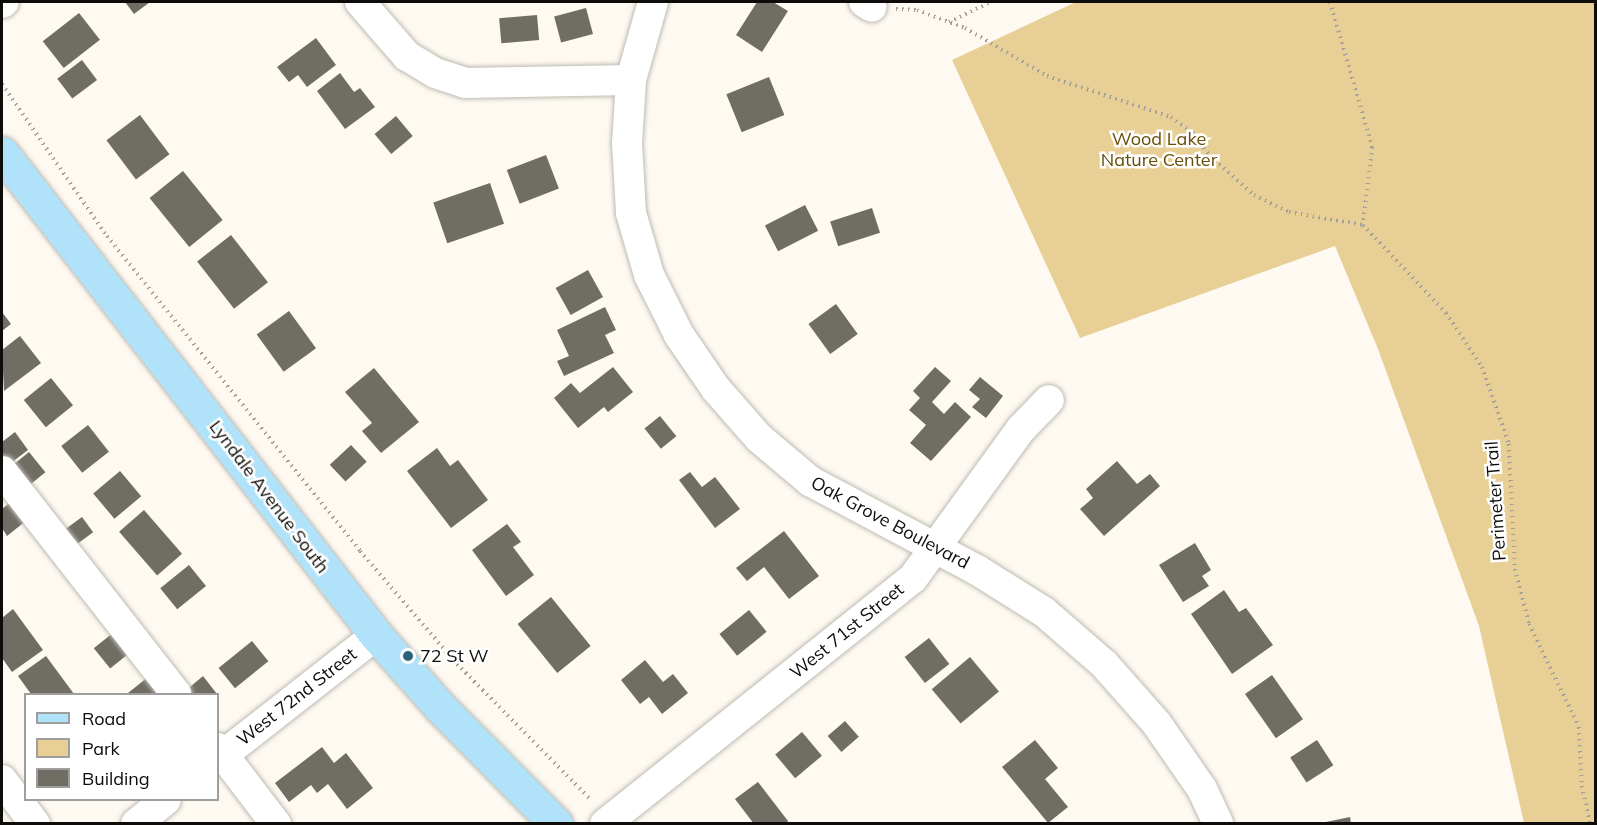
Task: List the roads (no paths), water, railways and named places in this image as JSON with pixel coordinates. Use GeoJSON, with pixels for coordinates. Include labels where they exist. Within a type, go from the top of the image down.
{"type":"FeatureCollection","features":[{"type":"Feature","properties":{"kind":"main road","name":"Lyndale Avenue South"},"geometry":{"type":"LineString","coordinates":[[2,153],[376,635],[440,707],[556,824]]}},
{"type":"Feature","properties":{"kind":"street"},"geometry":{"type":"LineString","coordinates":[[360,2],[408,56],[435,74],[465,83],[631,80]]}},
{"type":"Feature","properties":{"kind":"street","name":"Oak Grove Boulevard"},"geometry":{"type":"LineString","coordinates":[[653,2],[631,80],[627,143],[631,213],[649,275],[679,335],[716,389],[759,438],[810,481],[977,570],[1044,612],[1104,664],[1156,724],[1202,789],[1218,824]]}},
{"type":"Feature","properties":{"kind":"street","name":"West 71st Street"},"geometry":{"type":"LineString","coordinates":[[598,812],[914,578],[933,548],[1022,429],[1049,400]]}},
{"type":"Feature","properties":{"kind":"street"},"geometry":{"type":"LineString","coordinates":[[2,471],[175,693]]}},
{"type":"Feature","properties":{"kind":"street","name":"West 72nd Street"},"geometry":{"type":"LineString","coordinates":[[219,754],[376,635]]}},
{"type":"Feature","properties":{"kind":"street"},"geometry":{"type":"LineString","coordinates":[[219,754],[276,824]]}},
{"type":"Feature","properties":{"kind":"street"},"geometry":{"type":"LineString","coordinates":[[2,780],[35,824]]}},
{"type":"Feature","properties":{"kind":"street"},"geometry":{"type":"LineString","coordinates":[[136,824],[165,801]]}},
{"type":"Feature","properties":{"kind":"place","name":"72 St W"},"geometry":{"type":"Point","coordinates":[408,656]}},
{"type":"Feature","properties":{"kind":"park label","name":"Wood Lake Nature Center"},"geometry":{"type":"Point","coordinates":[1159,150]}}]}
